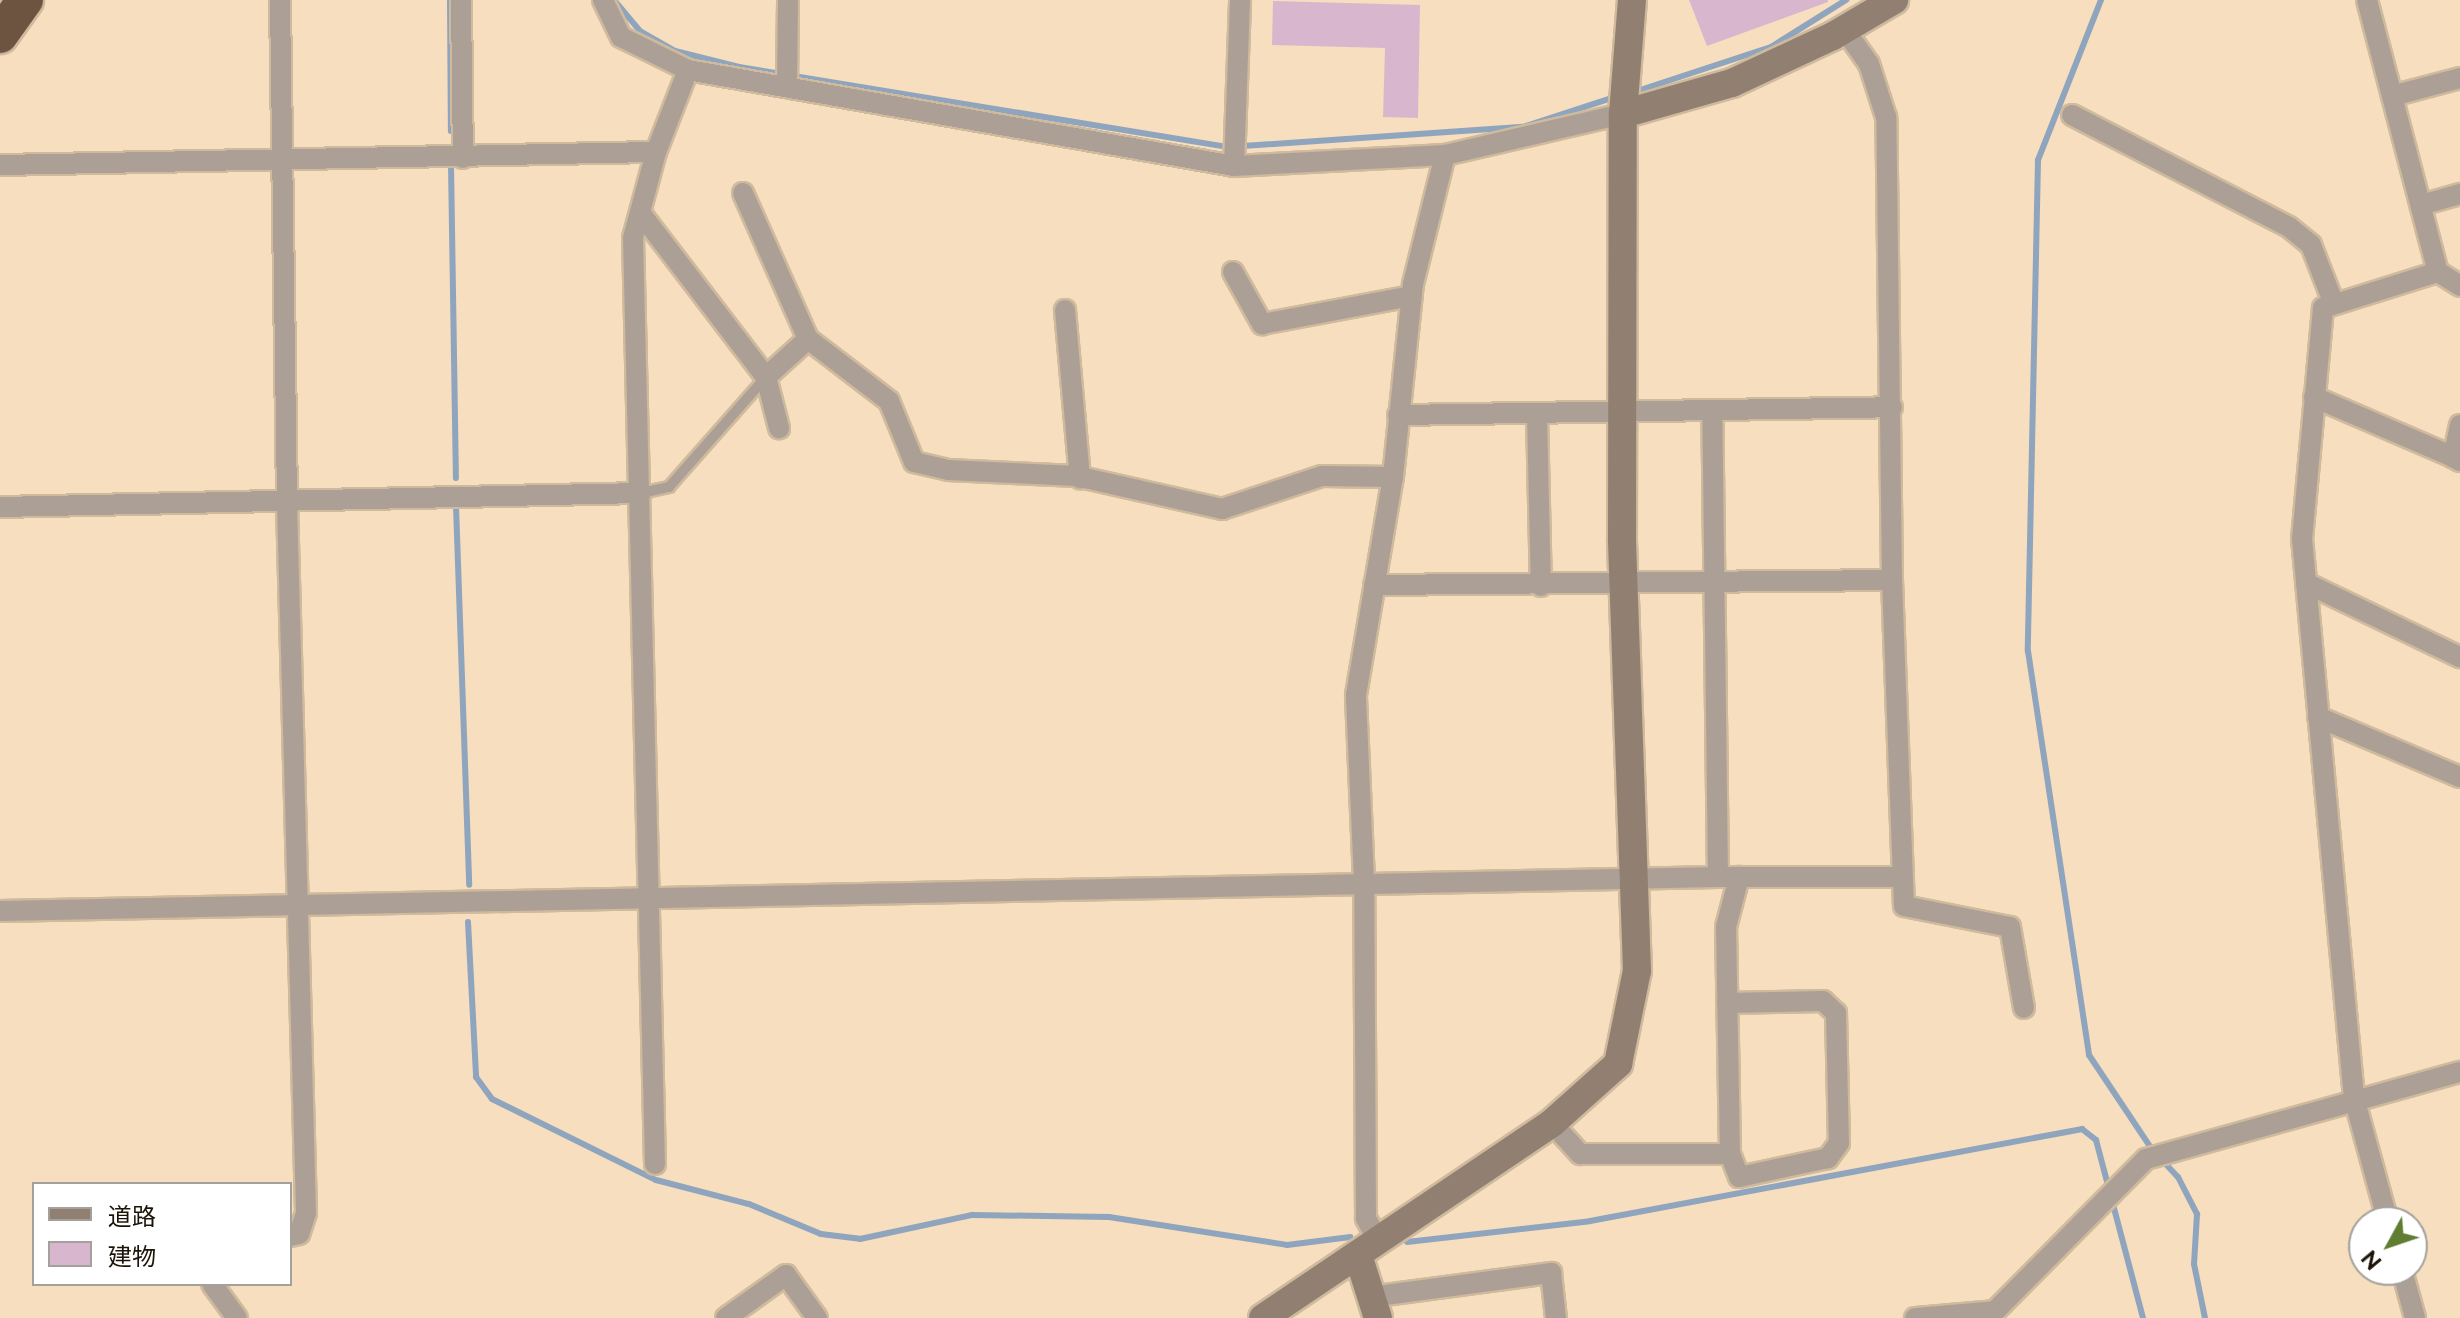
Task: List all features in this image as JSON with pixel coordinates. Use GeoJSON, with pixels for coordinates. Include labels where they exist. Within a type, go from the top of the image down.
{"type":"FeatureCollection","features":[{"type":"Feature","properties":{"kind":"highway"},"geometry":{"type":"LineString","coordinates":[[0,35],[25,0]]}},
{"type":"Feature","properties":{"kind":"street"},"geometry":{"type":"LineString","coordinates":[[280,0],[287,504],[306,1213],[299,1234],[292,1236]]}},
{"type":"Feature","properties":{"kind":"street"},"geometry":{"type":"LineString","coordinates":[[461,0],[463,158]]}},
{"type":"Feature","properties":{"kind":"street"},"geometry":{"type":"LineString","coordinates":[[603,0],[621,37],[688,70],[1234,166],[1445,155],[1623,111],[1732,83],[1845,30],[1894,0]]}},
{"type":"Feature","properties":{"kind":"street"},"geometry":{"type":"LineString","coordinates":[[787,85],[788,0]]}},
{"type":"Feature","properties":{"kind":"street"},"geometry":{"type":"LineString","coordinates":[[1234,166],[1240,0]]}},
{"type":"Feature","properties":{"kind":"street"},"geometry":{"type":"LineString","coordinates":[[1263,1318],[1552,1123],[1618,1064],[1637,971],[1631,875],[1623,585],[1622,416],[1623,111],[1632,0]]}},
{"type":"Feature","properties":{"kind":"street"},"geometry":{"type":"LineString","coordinates":[[2367,0],[2438,272],[2460,286]]}},
{"type":"Feature","properties":{"kind":"street"},"geometry":{"type":"LineString","coordinates":[[1845,30],[1869,64],[1886,117],[1892,580],[1904,906],[2010,927],[2024,1008]]}},
{"type":"Feature","properties":{"kind":"street"},"geometry":{"type":"LineString","coordinates":[[655,1164],[633,238],[642,215],[656,152],[688,70]]}},
{"type":"Feature","properties":{"kind":"street"},"geometry":{"type":"LineString","coordinates":[[2392,96],[2460,78]]}},
{"type":"Feature","properties":{"kind":"street"},"geometry":{"type":"LineString","coordinates":[[2072,115],[2289,227],[2311,245],[2334,304]]}},
{"type":"Feature","properties":{"kind":"street"},"geometry":{"type":"LineString","coordinates":[[0,165],[282,156],[463,158],[656,152]]}},
{"type":"Feature","properties":{"kind":"street"},"geometry":{"type":"LineString","coordinates":[[1445,155],[1411,296],[1393,477],[1356,695],[1364,881],[1366,1218],[1374,1312],[1551,1273],[1556,1318]]}},
{"type":"Feature","properties":{"kind":"street"},"geometry":{"type":"LineString","coordinates":[[743,193],[808,339],[889,401],[914,462],[948,470],[1080,478],[1222,509],[1322,476],[1393,477]]}},
{"type":"Feature","properties":{"kind":"street"},"geometry":{"type":"LineString","coordinates":[[2421,205],[2460,194]]}},
{"type":"Feature","properties":{"kind":"street"},"geometry":{"type":"LineString","coordinates":[[642,215],[766,377],[779,428]]}},
{"type":"Feature","properties":{"kind":"street"},"geometry":{"type":"LineString","coordinates":[[1233,272],[1262,324],[1411,296]]}},
{"type":"Feature","properties":{"kind":"street"},"geometry":{"type":"LineString","coordinates":[[2384,1206],[2354,1098],[2302,539],[2323,308],[2438,272]]}},
{"type":"Feature","properties":{"kind":"street"},"geometry":{"type":"LineString","coordinates":[[1065,310],[1080,478]]}},
{"type":"Feature","properties":{"kind":"street"},"geometry":{"type":"LineString","coordinates":[[766,377],[808,339]]}},
{"type":"Feature","properties":{"kind":"street"},"geometry":{"type":"LineString","coordinates":[[2314,397],[2456,459],[2460,425]]}},
{"type":"Feature","properties":{"kind":"street"},"geometry":{"type":"LineString","coordinates":[[1398,415],[1622,416],[1892,407]]}},
{"type":"Feature","properties":{"kind":"street"},"geometry":{"type":"LineString","coordinates":[[1712,411],[1718,877]]}},
{"type":"Feature","properties":{"kind":"street"},"geometry":{"type":"LineString","coordinates":[[1537,415],[1541,586]]}},
{"type":"Feature","properties":{"kind":"street"},"geometry":{"type":"LineString","coordinates":[[0,507],[287,504],[641,493]]}},
{"type":"Feature","properties":{"kind":"street"},"geometry":{"type":"LineString","coordinates":[[1374,585],[1541,586],[1892,580]]}},
{"type":"Feature","properties":{"kind":"street"},"geometry":{"type":"LineString","coordinates":[[2306,583],[2460,657]]}},
{"type":"Feature","properties":{"kind":"street"},"geometry":{"type":"LineString","coordinates":[[2318,717],[2460,777]]}},
{"type":"Feature","properties":{"kind":"street"},"geometry":{"type":"LineString","coordinates":[[0,911],[300,907],[1631,875],[1901,877]]}},
{"type":"Feature","properties":{"kind":"street"},"geometry":{"type":"LineString","coordinates":[[1727,1003],[1823,1001],[1836,1013],[1839,1143],[1828,1158],[1739,1177],[1730,1154],[1727,1003],[1726,927],[1739,877]]}},
{"type":"Feature","properties":{"kind":"street"},"geometry":{"type":"LineString","coordinates":[[1915,1318],[1995,1311],[2098,1211],[2146,1159],[2354,1098],[2460,1072]]}},
{"type":"Feature","properties":{"kind":"street"},"geometry":{"type":"LineString","coordinates":[[1552,1123],[1580,1154],[1730,1154]]}},
{"type":"Feature","properties":{"kind":"street"},"geometry":{"type":"LineString","coordinates":[[726,1318],[786,1275],[817,1318]]}},
{"type":"Feature","properties":{"kind":"street"},"geometry":{"type":"LineString","coordinates":[[213,1286],[237,1318]]}},
{"type":"Feature","properties":{"kind":"street"},"geometry":{"type":"LineString","coordinates":[[2406,1286],[2415,1318]]}},
{"type":"Feature","properties":{"kind":"lane"},"geometry":{"type":"LineString","coordinates":[[641,493],[669,487],[766,377]]}},
{"type":"Feature","properties":{"kind":"building"},"geometry":{"type":"Polygon","coordinates":[[[1689,0],[1828,0],[1828,2],[1707,46],[1689,0]]]}},
{"type":"Feature","properties":{"kind":"building"},"geometry":{"type":"Polygon","coordinates":[[[1273,1],[1420,5],[1418,118],[1383,117],[1385,48],[1272,45],[1273,1]]]}},
{"type":"Feature","properties":{"kind":"waterway"},"geometry":{"type":"LineString","coordinates":[[450,0],[451,131]]}},
{"type":"Feature","properties":{"kind":"waterway"},"geometry":{"type":"LineString","coordinates":[[614,0],[640,31],[675,51],[739,67],[1228,147],[1523,127],[1615,97]]}},
{"type":"Feature","properties":{"kind":"waterway"},"geometry":{"type":"LineString","coordinates":[[1634,92],[1771,47],[1846,0]]}},
{"type":"Feature","properties":{"kind":"waterway"},"geometry":{"type":"LineString","coordinates":[[2101,0],[2038,160],[2028,651],[2089,1055],[2153,1151]]}},
{"type":"Feature","properties":{"kind":"waterway"},"geometry":{"type":"LineString","coordinates":[[451,165],[456,478]]}},
{"type":"Feature","properties":{"kind":"waterway"},"geometry":{"type":"LineString","coordinates":[[456,506],[469,885]]}},
{"type":"Feature","properties":{"kind":"waterway"},"geometry":{"type":"LineString","coordinates":[[468,922],[476,1077],[492,1099],[656,1180],[749,1204],[821,1234],[860,1239],[972,1215],[1109,1217],[1287,1245],[1351,1237]]}},
{"type":"Feature","properties":{"kind":"waterway"},"geometry":{"type":"LineString","coordinates":[[1407,1242],[1590,1221],[2082,1129],[2096,1140],[2143,1318]]}},
{"type":"Feature","properties":{"kind":"waterway"},"geometry":{"type":"LineString","coordinates":[[2161,1159],[2178,1177],[2197,1214],[2194,1264],[2205,1318]]}}]}
